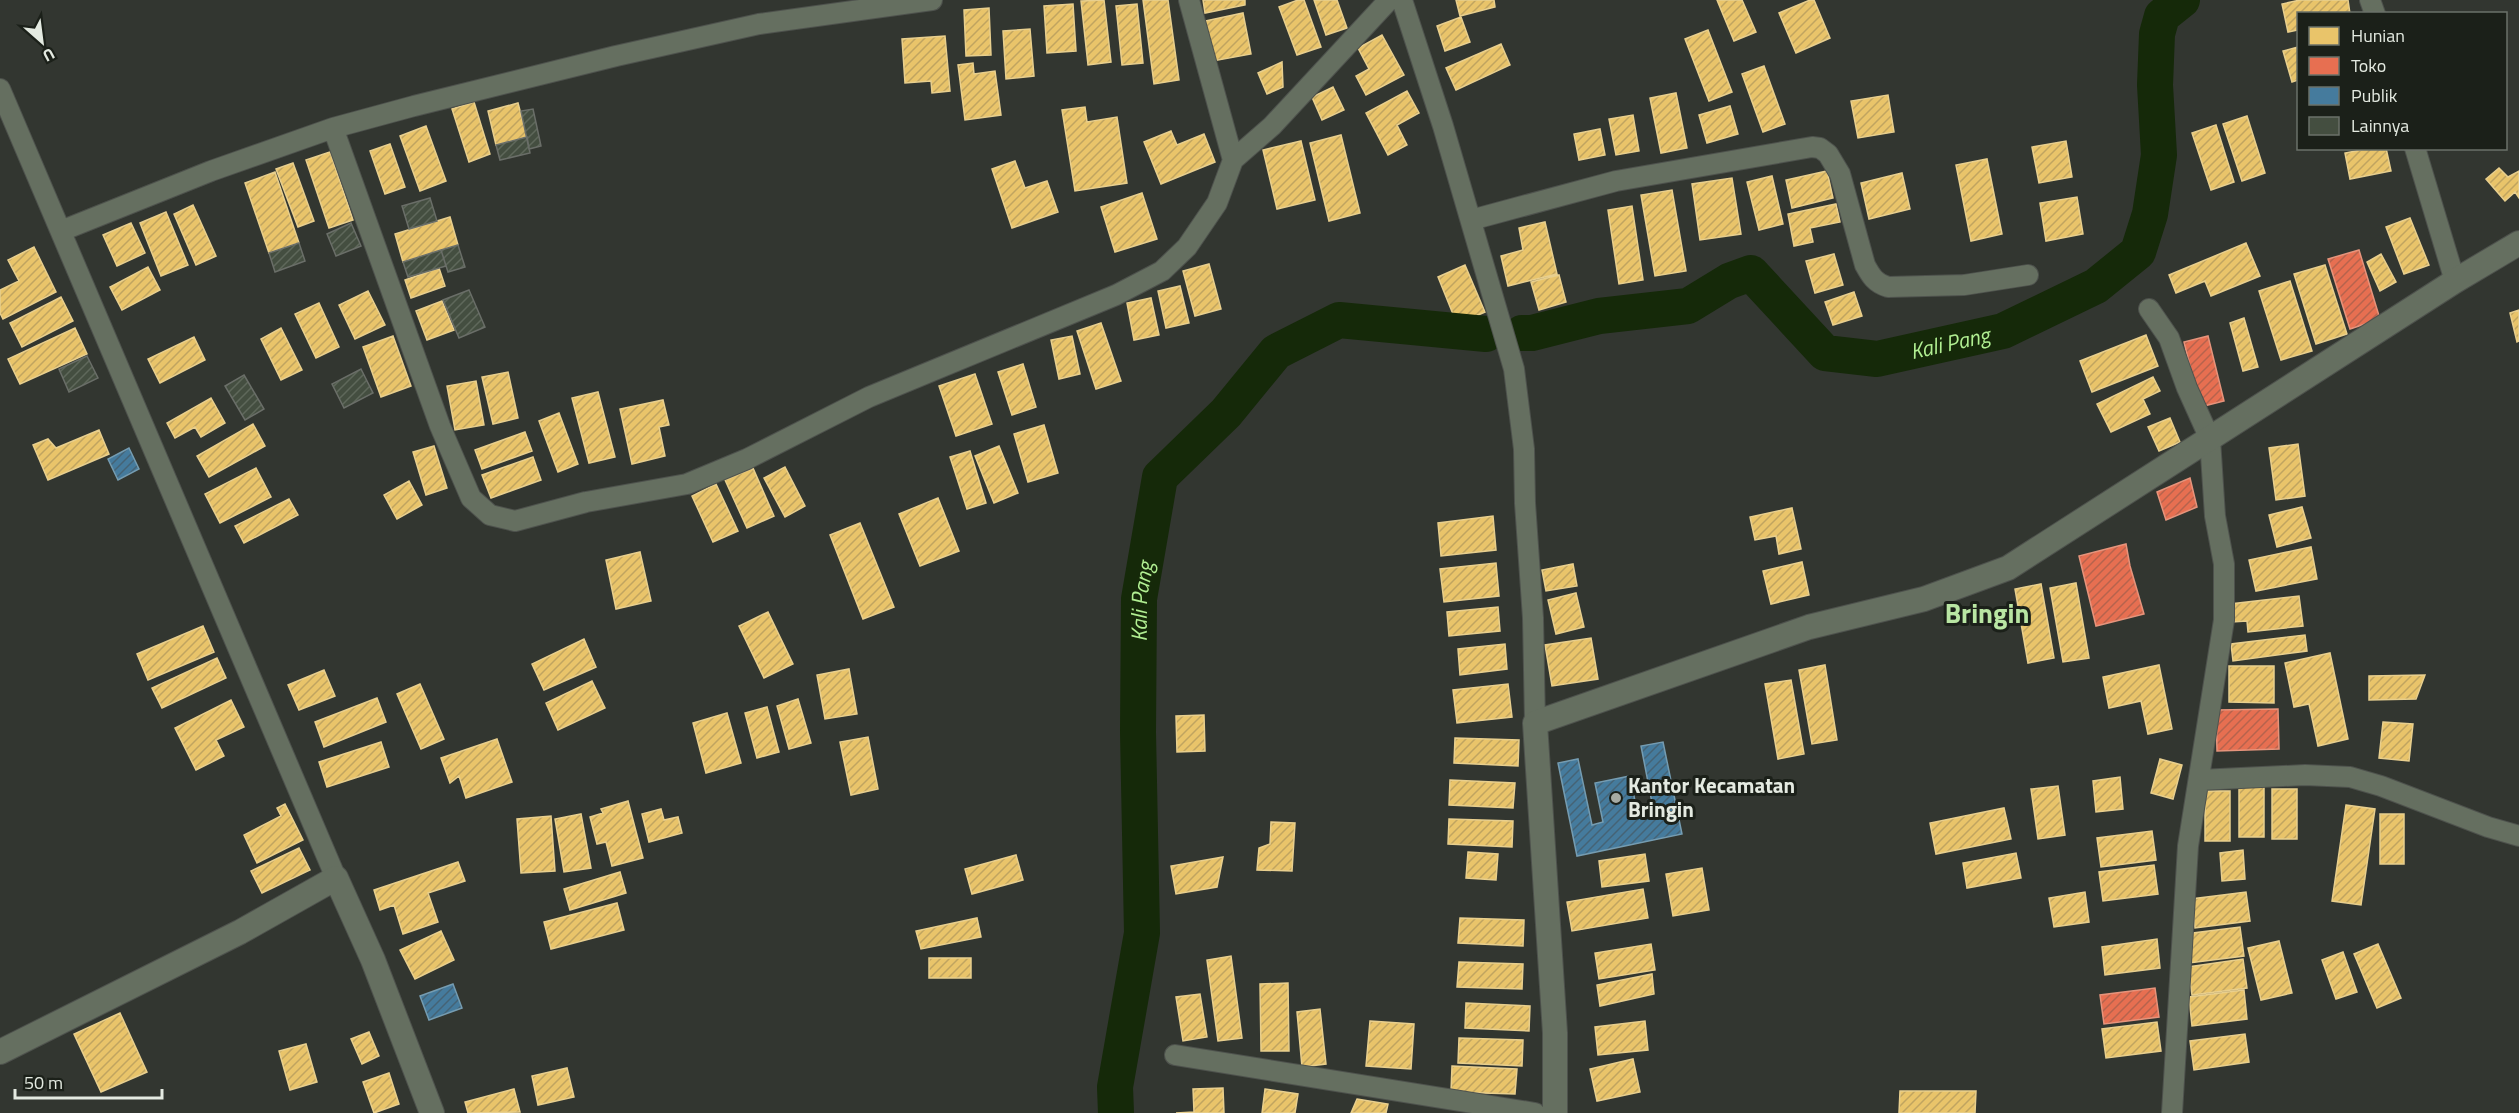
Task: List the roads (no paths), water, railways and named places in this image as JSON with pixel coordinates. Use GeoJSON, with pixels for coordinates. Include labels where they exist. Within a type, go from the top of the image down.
{"type":"FeatureCollection","features":[{"type":"Feature","properties":{"kind":"street"},"geometry":{"type":"LineString","coordinates":[[61,231],[211,171],[333,128],[616,56],[759,24],[895,2],[932,0]]}},
{"type":"Feature","properties":{"kind":"street"},"geometry":{"type":"LineString","coordinates":[[1189,0],[1233,160]]}},
{"type":"Feature","properties":{"kind":"street"},"geometry":{"type":"LineString","coordinates":[[333,128],[440,426],[471,498],[490,515],[515,521],[586,502],[687,484],[747,459],[869,397],[1116,295],[1162,271],[1187,247],[1216,203],[1233,160],[1272,126],[1389,0]]}},
{"type":"Feature","properties":{"kind":"street"},"geometry":{"type":"LineString","coordinates":[[1402,0],[1471,220],[1514,369],[1524,449],[1525,503],[1533,618],[1535,723],[1555,1034],[1554,1113]]}},
{"type":"Feature","properties":{"kind":"street"},"geometry":{"type":"LineString","coordinates":[[0,89],[373,960],[432,1113]]}},
{"type":"Feature","properties":{"kind":"street"},"geometry":{"type":"LineString","coordinates":[[1471,220],[1616,181],[1812,147],[1820,148],[1835,164],[1865,265],[1872,278],[1879,284],[1888,288],[1964,285],[2028,276]]}},
{"type":"Feature","properties":{"kind":"street"},"geometry":{"type":"LineString","coordinates":[[2416,150],[2455,281]]}},
{"type":"Feature","properties":{"kind":"street"},"geometry":{"type":"LineString","coordinates":[[1535,723],[1809,627],[1924,599],[2008,568],[2455,281],[2519,243]]}},
{"type":"Feature","properties":{"kind":"street"},"geometry":{"type":"LineString","coordinates":[[2149,309],[2169,338],[2187,388],[2210,439],[2216,516],[2224,564],[2224,620],[2188,846],[2172,1113]]}},
{"type":"Feature","properties":{"kind":"street"},"geometry":{"type":"LineString","coordinates":[[2199,780],[2305,775],[2350,777],[2519,836]]}},
{"type":"Feature","properties":{"kind":"street"},"geometry":{"type":"LineString","coordinates":[[0,1052],[240,932],[336,878]]}},
{"type":"Feature","properties":{"kind":"street"},"geometry":{"type":"LineString","coordinates":[[1175,1055],[1535,1113]]}},
{"type":"Feature","properties":{"kind":"waterway","name":"Kali Pang"},"geometry":{"type":"LineString","coordinates":[[1522,333],[1532,333],[1599,316],[1688,306],[1729,281],[1751,273],[1825,353],[1877,359],[2003,331],[2096,286],[2138,252],[2150,214],[2159,155],[2155,85],[2157,34],[2162,16],[2182,0]]}},
{"type":"Feature","properties":{"kind":"waterway","name":"Kali Pang"},"geometry":{"type":"LineString","coordinates":[[1116,1113],[1115,1087],[1142,933],[1138,732],[1139,599],[1160,477],[1226,413],[1276,352],[1339,320],[1486,334]]}},
{"type":"Feature","properties":{"kind":"place","name":"Kantor Kecamatan Bringin"},"geometry":{"type":"Point","coordinates":[1616,798]}},
{"type":"Feature","properties":{"kind":"district","name":"Bringin"},"geometry":{"type":"Point","coordinates":[1987,614]}}]}
